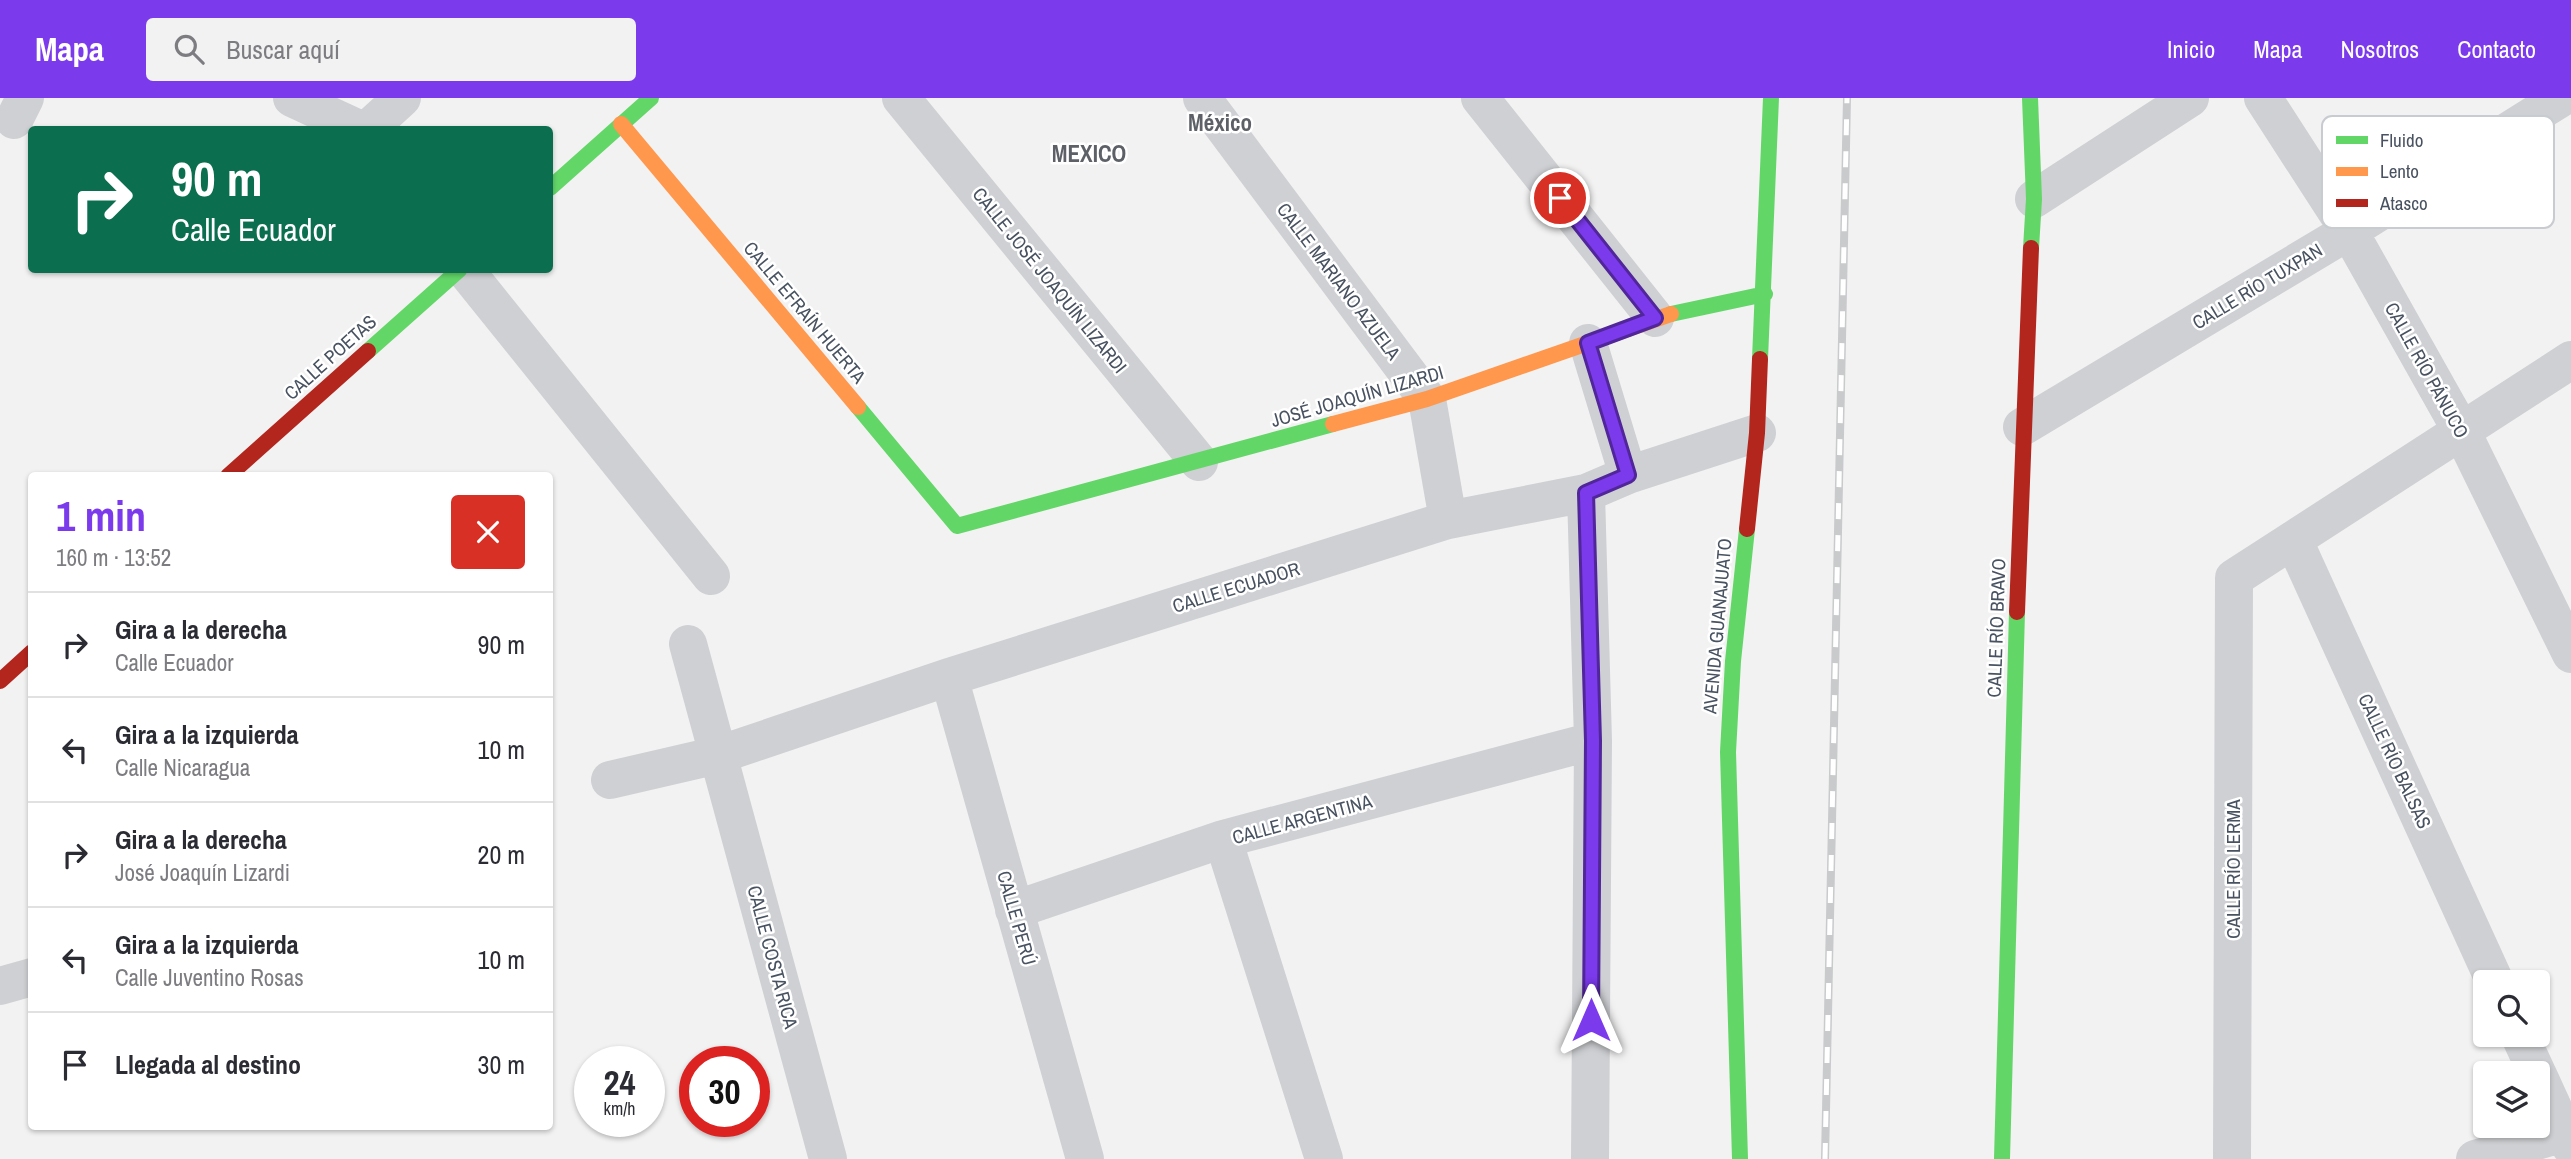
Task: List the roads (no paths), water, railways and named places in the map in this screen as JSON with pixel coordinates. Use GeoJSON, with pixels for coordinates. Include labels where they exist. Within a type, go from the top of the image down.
{"type":"FeatureCollection","features":[{"type":"Feature","properties":{"kind":"street"},"geometry":{"type":"LineString","coordinates":[[292,98],[352,126]]}},
{"type":"Feature","properties":{"kind":"street"},"geometry":{"type":"LineString","coordinates":[[371,126],[402,98]]}},
{"type":"Feature","properties":{"kind":"street"},"geometry":{"type":"LineString","coordinates":[[553,185],[651,98]]}},
{"type":"Feature","properties":{"kind":"street","name":"CALLE JOSÉ JOAQUÍN LIZARDI"},"geometry":{"type":"LineString","coordinates":[[901,98],[1199,462]]}},
{"type":"Feature","properties":{"kind":"street","name":"CALLE MARIANO AZUELA"},"geometry":{"type":"LineString","coordinates":[[1202,98],[1427,400],[1448,520]]}},
{"type":"Feature","properties":{"kind":"street"},"geometry":{"type":"LineString","coordinates":[[1480,98],[1655,318]]}},
{"type":"Feature","properties":{"kind":"street","name":"AVENIDA GUANAJUATO"},"geometry":{"type":"LineString","coordinates":[[1740,1159],[1728,752],[1732,661],[1757,433],[1765,295],[1771,98]]}},
{"type":"Feature","properties":{"kind":"street","name":"CALLE RÍO BRAVO"},"geometry":{"type":"LineString","coordinates":[[2002,1159],[2022,427],[2034,199],[2030,98]]}},
{"type":"Feature","properties":{"kind":"street"},"geometry":{"type":"LineString","coordinates":[[2034,199],[2190,98]]}},
{"type":"Feature","properties":{"kind":"street","name":"CALLE RÍO PÁNUCO"},"geometry":{"type":"LineString","coordinates":[[2263,98],[2322,189]]}},
{"type":"Feature","properties":{"kind":"street","name":"CALLE RÍO TUXPAN"},"geometry":{"type":"LineString","coordinates":[[2532,116],[2561,98]]}},
{"type":"Feature","properties":{"kind":"street","name":"CALLE EFRAÍN HUERTA"},"geometry":{"type":"LineString","coordinates":[[621,124],[957,526]]}},
{"type":"Feature","properties":{"kind":"street","name":"CALLE RÍO PÁNUCO"},"geometry":{"type":"LineString","coordinates":[[2347,228],[2462,432],[2571,654]]}},
{"type":"Feature","properties":{"kind":"street","name":"CALLE RÍO TUXPAN"},"geometry":{"type":"LineString","coordinates":[[2022,427],[2354,228]]}},
{"type":"Feature","properties":{"kind":"street","name":"CALLE POETAS"},"geometry":{"type":"LineString","coordinates":[[232,472],[456,273]]}},
{"type":"Feature","properties":{"kind":"street"},"geometry":{"type":"LineString","coordinates":[[467,273],[711,576]]}},
{"type":"Feature","properties":{"kind":"street","name":"JOSÉ JOAQUÍN LIZARDI"},"geometry":{"type":"LineString","coordinates":[[957,526],[1427,400],[1655,318],[1765,295]]}},
{"type":"Feature","properties":{"kind":"street"},"geometry":{"type":"LineString","coordinates":[[1588,343],[1628,475]]}},
{"type":"Feature","properties":{"kind":"street"},"geometry":{"type":"LineString","coordinates":[[2294,541],[2571,360]]}},
{"type":"Feature","properties":{"kind":"street","name":"CALLE ECUADOR"},"geometry":{"type":"LineString","coordinates":[[610,780],[718,755],[949,677],[1448,520],[1586,493],[1628,475],[1757,433]]}},
{"type":"Feature","properties":{"kind":"street"},"geometry":{"type":"LineString","coordinates":[[1586,493],[1593,741],[1590,1159]]}},
{"type":"Feature","properties":{"kind":"street","name":"CALLE RÍO LERMA"},"geometry":{"type":"LineString","coordinates":[[2232,1159],[2234,578],[2294,541]]}},
{"type":"Feature","properties":{"kind":"street","name":"CALLE RÍO BALSAS"},"geometry":{"type":"LineString","coordinates":[[2294,541],[2490,970]]}},
{"type":"Feature","properties":{"kind":"street","name":"CALLE COSTA RICA"},"geometry":{"type":"LineString","coordinates":[[688,644],[828,1159]]}},
{"type":"Feature","properties":{"kind":"street"},"geometry":{"type":"LineString","coordinates":[[0,681],[28,656]]}},
{"type":"Feature","properties":{"kind":"street","name":"CALLE PERÚ"},"geometry":{"type":"LineString","coordinates":[[949,677],[1085,1159]]}},
{"type":"Feature","properties":{"kind":"street","name":"CALLE ARGENTINA"},"geometry":{"type":"LineString","coordinates":[[1014,909],[1223,839],[1593,741]]}},
{"type":"Feature","properties":{"kind":"street"},"geometry":{"type":"LineString","coordinates":[[1223,839],[1324,1159]]}},
{"type":"Feature","properties":{"kind":"street"},"geometry":{"type":"LineString","coordinates":[[0,986],[28,978]]}},
{"type":"Feature","properties":{"kind":"street"},"geometry":{"type":"LineString","coordinates":[[2475,1159],[2568,1140],[2550,1102]]}},
{"type":"Feature","properties":{"kind":"railway"},"geometry":{"type":"LineString","coordinates":[[1825,1159],[1847,98]]}},
{"type":"Feature","properties":{"kind":"district","name":"México"},"geometry":{"type":"Point","coordinates":[1220,122]}},
{"type":"Feature","properties":{"kind":"district","name":"MEXICO"},"geometry":{"type":"Point","coordinates":[1089,153]}}]}
